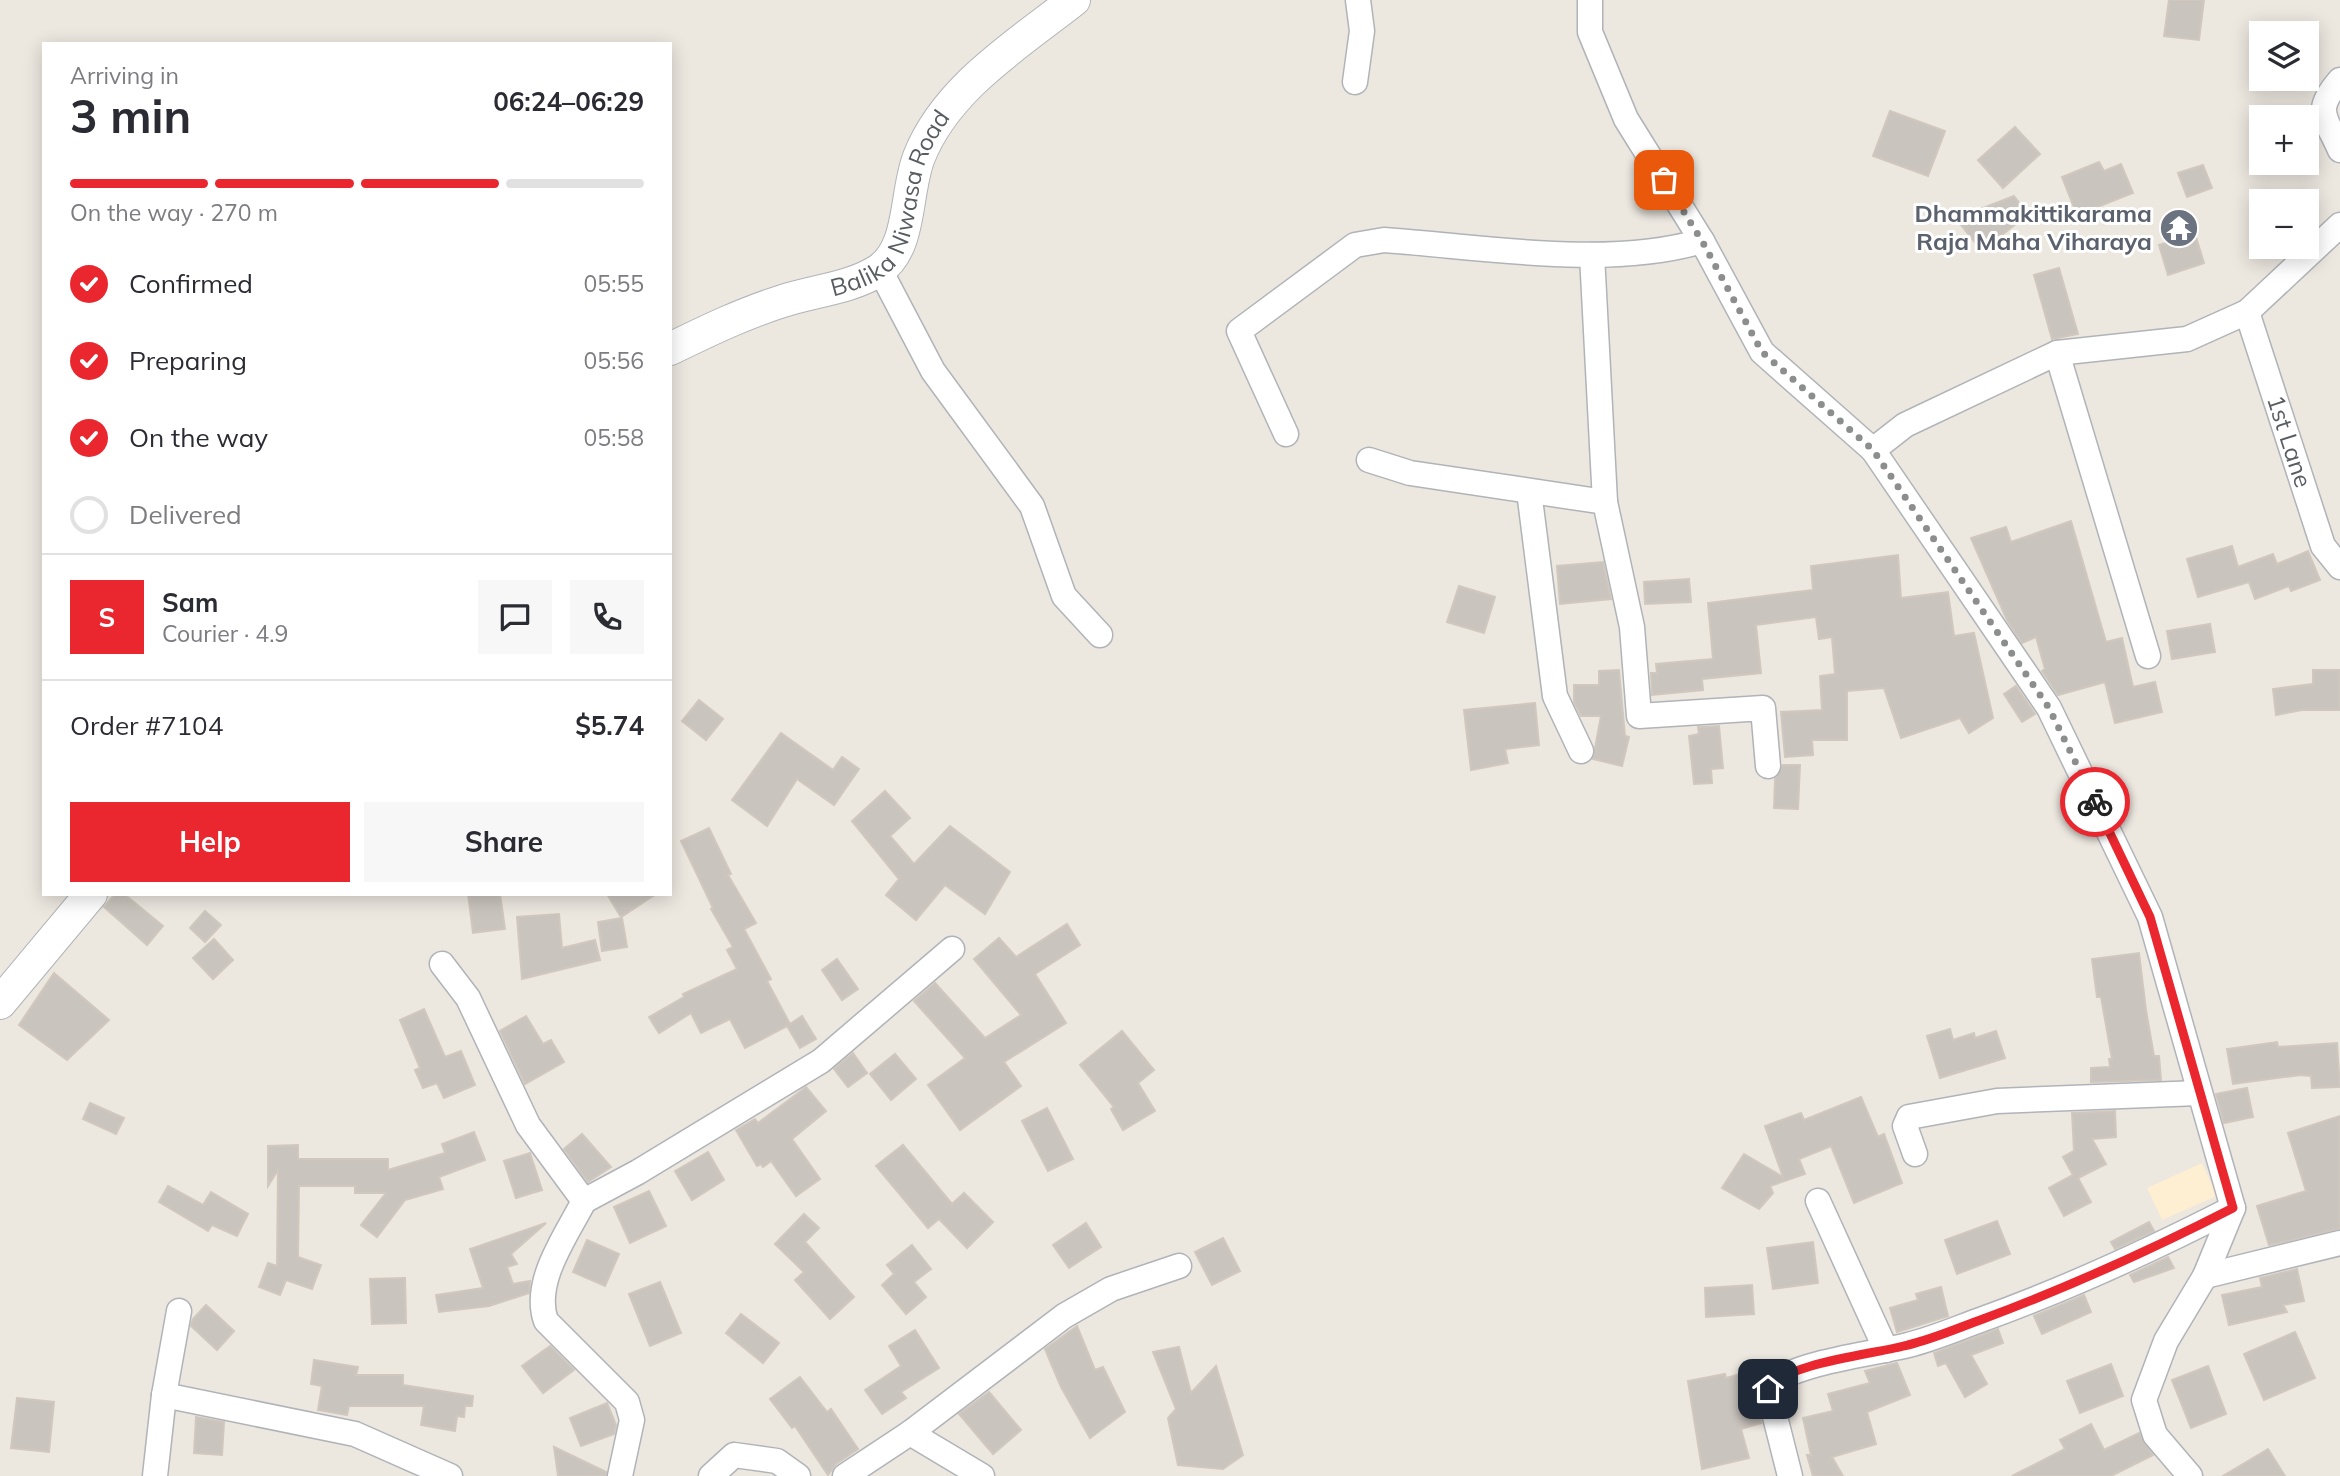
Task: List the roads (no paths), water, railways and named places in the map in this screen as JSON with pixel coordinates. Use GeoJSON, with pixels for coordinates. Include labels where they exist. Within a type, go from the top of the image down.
{"type":"FeatureCollection","features":[{"type":"Feature","properties":{"kind":"street","name":"Balika Niwasa Road"},"geometry":{"type":"LineString","coordinates":[[672,348],[781,301],[860,279],[880,270],[894,254],[901,238],[911,183],[927,140],[964,89],[1074,0]]}},
{"type":"Feature","properties":{"kind":"street"},"geometry":{"type":"LineString","coordinates":[[1355,82],[1362,31],[1358,0]]}},
{"type":"Feature","properties":{"kind":"street"},"geometry":{"type":"LineString","coordinates":[[1590,0],[1590,32],[1626,119],[1702,241],[1762,352],[1873,450],[2049,708],[2150,917],[2233,1208],[2206,1276],[2166,1341],[2144,1400],[2155,1435],[2190,1476]]}},
{"type":"Feature","properties":{"kind":"street"},"geometry":{"type":"LineString","coordinates":[[2340,80],[2325,97],[2322,109],[2340,149]]}},
{"type":"Feature","properties":{"kind":"street"},"geometry":{"type":"LineString","coordinates":[[1873,450],[1905,425],[2057,353],[2187,339],[2246,312],[2340,225]]}},
{"type":"Feature","properties":{"kind":"street"},"geometry":{"type":"LineString","coordinates":[[1286,434],[1239,331],[1355,244],[1384,240],[1592,255],[1669,251],[1702,241]]}},
{"type":"Feature","properties":{"kind":"street"},"geometry":{"type":"LineString","coordinates":[[1592,255],[1605,502],[1632,627],[1639,716],[1763,708],[1768,766]]}},
{"type":"Feature","properties":{"kind":"street"},"geometry":{"type":"LineString","coordinates":[[880,270],[933,371],[1032,506],[1063,596],[1100,635]]}},
{"type":"Feature","properties":{"kind":"street","name":"1st Lane"},"geometry":{"type":"LineString","coordinates":[[2246,312],[2323,546],[2340,567]]}},
{"type":"Feature","properties":{"kind":"street"},"geometry":{"type":"LineString","coordinates":[[2057,353],[2148,656]]}},
{"type":"Feature","properties":{"kind":"street"},"geometry":{"type":"LineString","coordinates":[[1369,460],[1409,473],[1605,502]]}},
{"type":"Feature","properties":{"kind":"street"},"geometry":{"type":"LineString","coordinates":[[1529,491],[1555,696],[1581,751]]}},
{"type":"Feature","properties":{"kind":"street"},"geometry":{"type":"LineString","coordinates":[[0,1003],[90,896]]}},
{"type":"Feature","properties":{"kind":"street"},"geometry":{"type":"LineString","coordinates":[[621,1476],[632,1420],[627,1402],[547,1321],[540,1304],[552,1261],[584,1201],[638,1172],[821,1061],[952,949]]}},
{"type":"Feature","properties":{"kind":"street"},"geometry":{"type":"LineString","coordinates":[[442,964],[468,998],[528,1125],[584,1201]]}},
{"type":"Feature","properties":{"kind":"street"},"geometry":{"type":"LineString","coordinates":[[1914,1154],[1905,1126],[1909,1118],[1997,1101],[2199,1093]]}},
{"type":"Feature","properties":{"kind":"street"},"geometry":{"type":"LineString","coordinates":[[1818,1201],[1886,1350]]}},
{"type":"Feature","properties":{"kind":"street"},"geometry":{"type":"LineString","coordinates":[[1790,1476],[1768,1389],[1775,1379],[1808,1366],[1910,1345],[2132,1260],[2233,1208]]}},
{"type":"Feature","properties":{"kind":"street"},"geometry":{"type":"LineString","coordinates":[[2206,1276],[2340,1243]]}},
{"type":"Feature","properties":{"kind":"street"},"geometry":{"type":"LineString","coordinates":[[845,1476],[910,1433],[1063,1316],[1111,1289],[1179,1266]]}},
{"type":"Feature","properties":{"kind":"street"},"geometry":{"type":"LineString","coordinates":[[155,1476],[164,1395],[179,1311]]}},
{"type":"Feature","properties":{"kind":"street"},"geometry":{"type":"LineString","coordinates":[[164,1395],[355,1434],[450,1476]]}},
{"type":"Feature","properties":{"kind":"street"},"geometry":{"type":"LineString","coordinates":[[910,1433],[982,1476]]}},
{"type":"Feature","properties":{"kind":"street"},"geometry":{"type":"LineString","coordinates":[[711,1476],[734,1455],[778,1461],[798,1476]]}},
{"type":"Feature","properties":{"kind":"place","name":"Dhammakittikarama Raja Maha Viharaya"},"geometry":{"type":"Point","coordinates":[2179,228]}}]}
